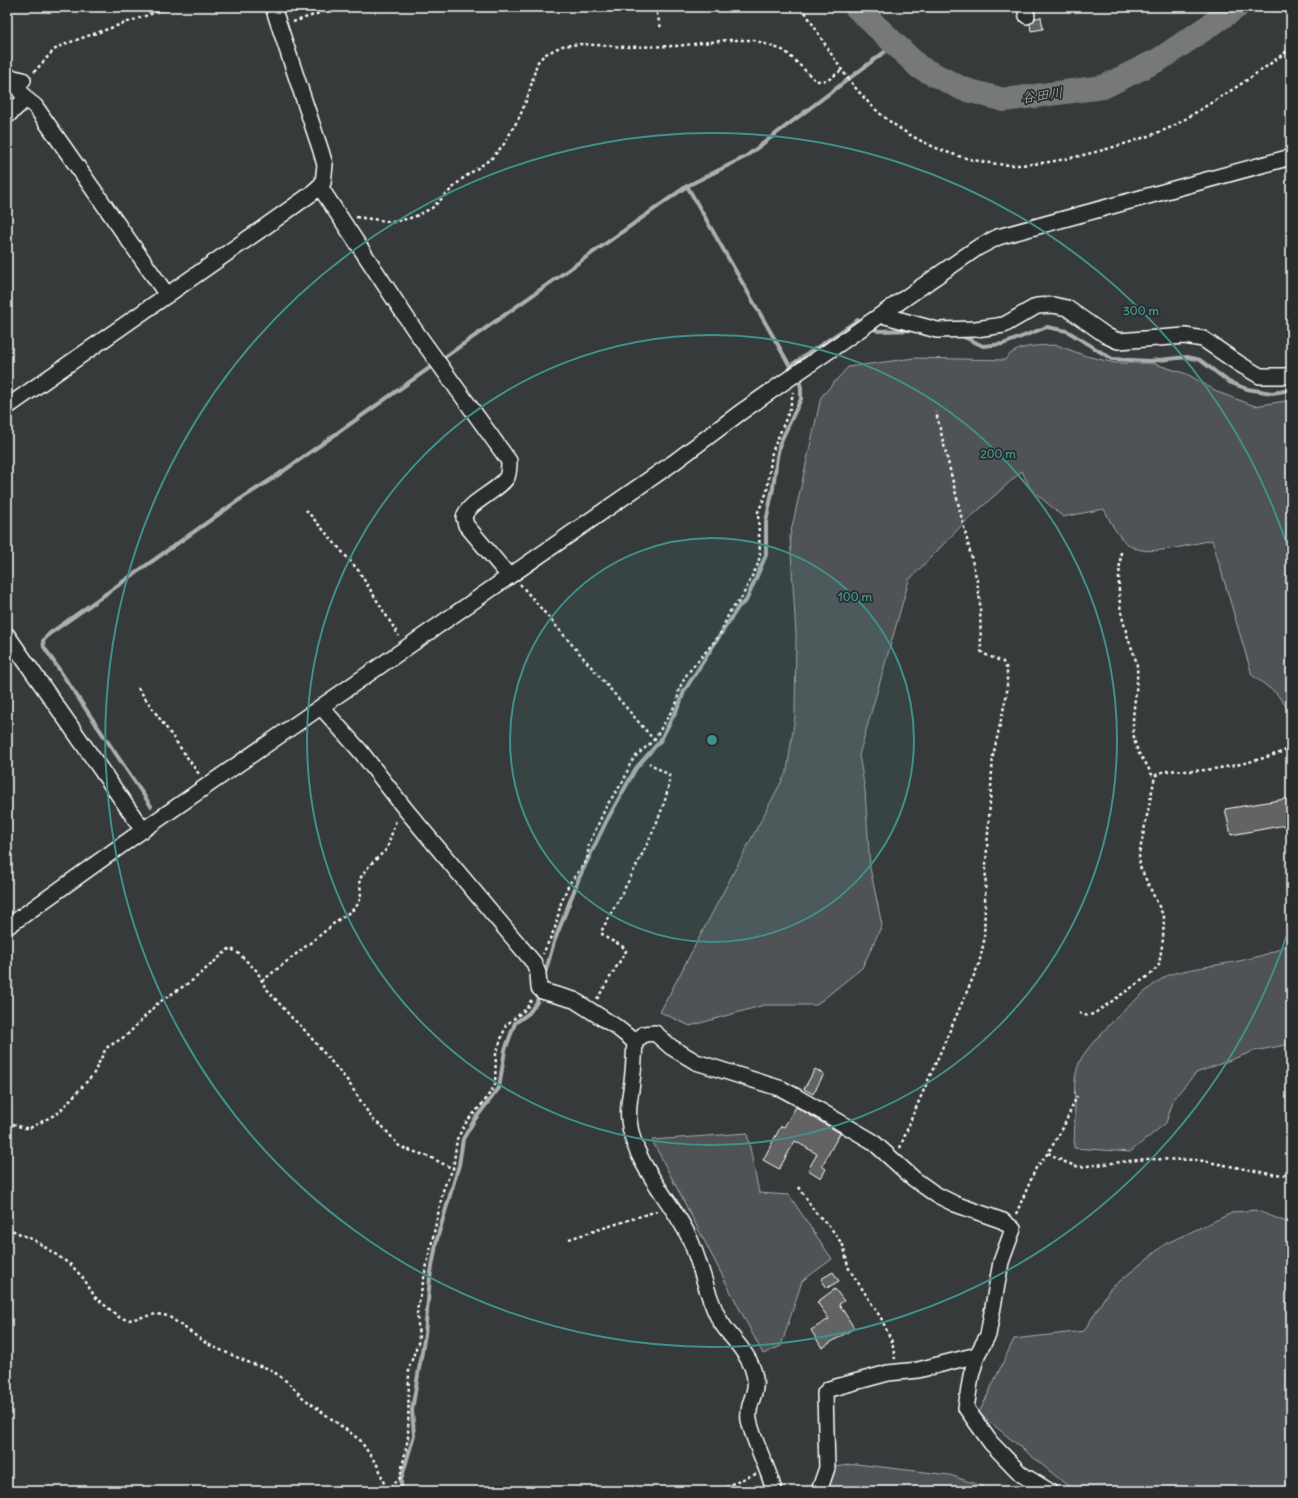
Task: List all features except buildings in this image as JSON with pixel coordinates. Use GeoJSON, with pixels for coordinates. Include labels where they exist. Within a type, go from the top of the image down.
{"type":"FeatureCollection","features":[{"type":"Feature","properties":{"kind":"street"},"geometry":{"type":"LineString","coordinates":[[7,407],[320,188],[324,179],[323,155],[273,7]]}},
{"type":"Feature","properties":{"kind":"street"},"geometry":{"type":"LineString","coordinates":[[7,116],[18,93],[35,106],[167,295]]}},
{"type":"Feature","properties":{"kind":"street"},"geometry":{"type":"LineString","coordinates":[[7,927],[144,830],[322,708],[977,248],[998,237],[1291,157]]}},
{"type":"Feature","properties":{"kind":"street"},"geometry":{"type":"LineString","coordinates":[[320,188],[339,214],[414,329],[509,461],[506,478],[470,509],[464,518],[466,525],[509,576]]}},
{"type":"Feature","properties":{"kind":"street"},"geometry":{"type":"LineString","coordinates":[[882,315],[938,330],[976,329],[1004,324],[1037,306],[1053,305],[1067,308],[1106,336],[1118,341],[1185,336],[1203,339],[1242,366],[1260,376],[1291,376]]}},
{"type":"Feature","properties":{"kind":"street"},"geometry":{"type":"LineString","coordinates":[[7,635],[144,830]]}},
{"type":"Feature","properties":{"kind":"street"},"geometry":{"type":"LineString","coordinates":[[322,708],[361,752],[406,810],[536,966],[539,988],[544,991],[566,996],[590,1009],[636,1042]]}},
{"type":"Feature","properties":{"kind":"street"},"geometry":{"type":"LineString","coordinates":[[774,1491],[767,1469],[752,1433],[749,1417],[750,1406],[756,1387],[751,1365],[720,1319],[709,1297],[696,1253],[689,1237],[655,1182],[642,1158],[630,1130],[628,1119],[629,1103],[636,1042],[644,1034],[655,1033],[671,1047],[696,1062],[782,1089],[861,1134],[880,1148],[914,1179],[944,1199],[1003,1221],[1013,1228],[1001,1262],[988,1334],[977,1355],[966,1408],[991,1443],[1021,1474],[1049,1491]]}},
{"type":"Feature","properties":{"kind":"street"},"geometry":{"type":"LineString","coordinates":[[819,1491],[827,1468],[827,1418],[825,1393],[827,1391],[832,1387],[898,1372],[918,1370],[977,1355]]}},
{"type":"Feature","properties":{"kind":"path"},"geometry":{"type":"LineString","coordinates":[[18,93],[40,64],[54,50],[62,45],[171,7]]}},
{"type":"Feature","properties":{"kind":"path"},"geometry":{"type":"LineString","coordinates":[[279,27],[337,7]]}},
{"type":"Feature","properties":{"kind":"path"},"geometry":{"type":"LineString","coordinates":[[655,7],[661,28]]}},
{"type":"Feature","properties":{"kind":"path"},"geometry":{"type":"LineString","coordinates":[[802,7],[842,70],[874,108],[920,140],[950,154],[979,161],[1011,165],[1042,163],[1100,151],[1167,128],[1245,82],[1291,48]]}},
{"type":"Feature","properties":{"kind":"path"},"geometry":{"type":"LineString","coordinates":[[339,214],[344,212],[365,220],[394,222],[414,217],[432,208],[462,179],[492,158],[504,144],[511,134],[529,93],[537,63],[544,55],[562,46],[580,44],[627,47],[676,46],[728,40],[754,40],[786,51],[816,81],[828,80],[842,70]]}},
{"type":"Feature","properties":{"kind":"path"},"geometry":{"type":"LineString","coordinates":[[536,966],[553,933],[561,903],[568,888],[587,860],[589,844],[610,799],[622,785],[630,764],[635,756],[654,740],[677,702],[679,689],[687,674],[719,636],[730,611],[741,599],[758,564],[760,554],[758,512],[767,492],[772,452],[793,400],[791,386],[788,380]]}},
{"type":"Feature","properties":{"kind":"path"},"geometry":{"type":"LineString","coordinates":[[895,1162],[912,1117],[980,964],[984,942],[986,864],[993,756],[1007,693],[1007,669],[1003,662],[987,656],[981,651],[980,601],[977,581],[936,412]]}},
{"type":"Feature","properties":{"kind":"path"},"geometry":{"type":"LineString","coordinates":[[306,510],[358,570],[407,648]]}},
{"type":"Feature","properties":{"kind":"path"},"geometry":{"type":"LineString","coordinates":[[1121,552],[1118,597],[1136,665],[1137,683],[1134,712],[1135,739],[1137,749],[1141,757],[1149,767],[1150,773],[1155,776]]}},
{"type":"Feature","properties":{"kind":"path"},"geometry":{"type":"LineString","coordinates":[[509,576],[523,587],[654,740]]}},
{"type":"Feature","properties":{"kind":"path"},"geometry":{"type":"LineString","coordinates":[[138,688],[208,786]]}},
{"type":"Feature","properties":{"kind":"path"},"geometry":{"type":"LineString","coordinates":[[1155,776],[1166,771],[1208,770],[1260,759],[1291,748]]}},
{"type":"Feature","properties":{"kind":"path"},"geometry":{"type":"LineString","coordinates":[[590,1009],[626,954],[623,947],[606,938],[601,932],[652,833],[663,805],[669,774],[649,763]]}},
{"type":"Feature","properties":{"kind":"path"},"geometry":{"type":"LineString","coordinates":[[1079,1013],[1088,1016],[1095,1013],[1151,974],[1159,965],[1164,917],[1140,868],[1139,855],[1155,776]]}},
{"type":"Feature","properties":{"kind":"path"},"geometry":{"type":"LineString","coordinates":[[262,981],[329,928],[338,918],[347,914],[358,904],[362,899],[359,880],[387,849],[396,819],[406,810]]}},
{"type":"Feature","properties":{"kind":"path"},"geometry":{"type":"LineString","coordinates":[[7,1122],[24,1128],[30,1128],[58,1113],[93,1075],[106,1048],[126,1036],[158,1003],[193,980],[230,948],[244,958],[257,972],[262,981],[292,1018],[301,1026],[348,1080],[373,1120],[383,1127],[400,1147],[430,1157],[453,1170]]}},
{"type":"Feature","properties":{"kind":"path"},"geometry":{"type":"LineString","coordinates":[[385,1491],[400,1478],[408,1438],[409,1368],[419,1340],[417,1310],[444,1187],[453,1170],[457,1139],[467,1121],[484,1102],[495,1085],[496,1054],[506,1025],[526,1009],[539,988]]}},
{"type":"Feature","properties":{"kind":"path"},"geometry":{"type":"LineString","coordinates":[[1010,1225],[1016,1216],[1021,1200],[1036,1168],[1048,1153],[1063,1128],[1077,1096]]}},
{"type":"Feature","properties":{"kind":"path"},"geometry":{"type":"LineString","coordinates":[[1048,1153],[1067,1163],[1080,1167],[1146,1159],[1191,1160],[1271,1174],[1291,1175]]}},
{"type":"Feature","properties":{"kind":"path"},"geometry":{"type":"LineString","coordinates":[[799,1187],[816,1212],[831,1228],[844,1247],[848,1267],[881,1318],[892,1342],[898,1372]]}},
{"type":"Feature","properties":{"kind":"path"},"geometry":{"type":"LineString","coordinates":[[569,1239],[671,1206]]}},
{"type":"Feature","properties":{"kind":"path"},"geometry":{"type":"LineString","coordinates":[[7,1228],[36,1241],[66,1261],[84,1279],[95,1297],[120,1318],[130,1320],[156,1314],[168,1316],[207,1344],[250,1363],[270,1369],[290,1384],[302,1397],[360,1440],[376,1463],[384,1479],[385,1491]]}},
{"type":"Feature","properties":{"kind":"path"},"geometry":{"type":"LineString","coordinates":[[720,1491],[735,1482],[767,1469]]}},
{"type":"Feature","properties":{"kind":"shaded area"},"geometry":{"type":"Polygon","coordinates":[[[1057,345],[1086,356],[1115,363],[1152,363],[1187,374],[1220,393],[1255,406],[1291,400],[1291,713],[1276,693],[1252,675],[1212,540],[1155,551],[1134,548],[1119,536],[1104,509],[1063,517],[1030,488],[1022,471],[963,524],[909,580],[859,755],[865,790],[870,868],[882,925],[862,968],[816,1005],[764,1005],[690,1026],[660,1012],[787,771],[795,716],[796,634],[790,536],[821,397],[848,367],[914,358],[1005,360],[1009,355],[1021,348],[1057,345]]]}},
{"type":"Feature","properties":{"kind":"shaded area"},"geometry":{"type":"Polygon","coordinates":[[[1291,943],[1291,1044],[1254,1051],[1196,1073],[1174,1098],[1166,1123],[1130,1152],[1074,1148],[1074,1088],[1077,1067],[1085,1052],[1107,1027],[1162,978],[1186,970],[1263,955],[1291,943]]]}},
{"type":"Feature","properties":{"kind":"shaded area"},"geometry":{"type":"Polygon","coordinates":[[[747,1133],[759,1193],[789,1195],[832,1259],[802,1281],[781,1346],[763,1354],[652,1140],[747,1133]]]}},
{"type":"Feature","properties":{"kind":"shaded area"},"geometry":{"type":"Polygon","coordinates":[[[1256,1210],[1291,1224],[1291,1491],[1074,1491],[979,1413],[1014,1339],[1084,1331],[1109,1290],[1165,1244],[1234,1212],[1256,1210]]]}},
{"type":"Feature","properties":{"kind":"shaded area"},"geometry":{"type":"Polygon","coordinates":[[[856,1464],[950,1475],[995,1491],[821,1491],[827,1468],[856,1464]]]}},
{"type":"Feature","properties":{"kind":"waterway","name":"谷田川"},"geometry":{"type":"LineString","coordinates":[[856,7],[919,67],[963,89],[1004,100],[1103,87],[1160,59],[1237,7]]}},
{"type":"Feature","properties":{"kind":"waterway"},"geometry":{"type":"LineString","coordinates":[[151,806],[44,647],[43,641],[49,634],[236,502],[275,477],[687,186],[745,157],[895,44]]}},
{"type":"Feature","properties":{"kind":"waterway"},"geometry":{"type":"LineString","coordinates":[[544,977],[554,942],[579,878],[607,820],[636,768],[660,741],[680,703],[684,691],[739,606],[746,601],[766,555],[766,522],[780,443],[801,399],[801,387],[797,375],[790,366],[687,186]]}},
{"type":"Feature","properties":{"kind":"waterway"},"geometry":{"type":"LineString","coordinates":[[790,366],[858,320],[865,323]]}},
{"type":"Feature","properties":{"kind":"waterway"},"geometry":{"type":"LineString","coordinates":[[870,326],[878,331],[916,330]]}},
{"type":"Feature","properties":{"kind":"waterway"},"geometry":{"type":"LineString","coordinates":[[960,335],[983,346],[1003,344],[1047,327],[1067,331],[1112,359],[1150,361],[1187,357],[1200,360],[1229,382],[1247,389],[1272,393],[1291,390]]}},
{"type":"Feature","properties":{"kind":"waterway"},"geometry":{"type":"LineString","coordinates":[[398,1491],[401,1489],[401,1480],[414,1435],[412,1410],[425,1334],[430,1278],[437,1239],[459,1165],[463,1139],[475,1119],[499,1088],[505,1050],[515,1023],[529,1013],[537,1002],[539,993]]}}]}
